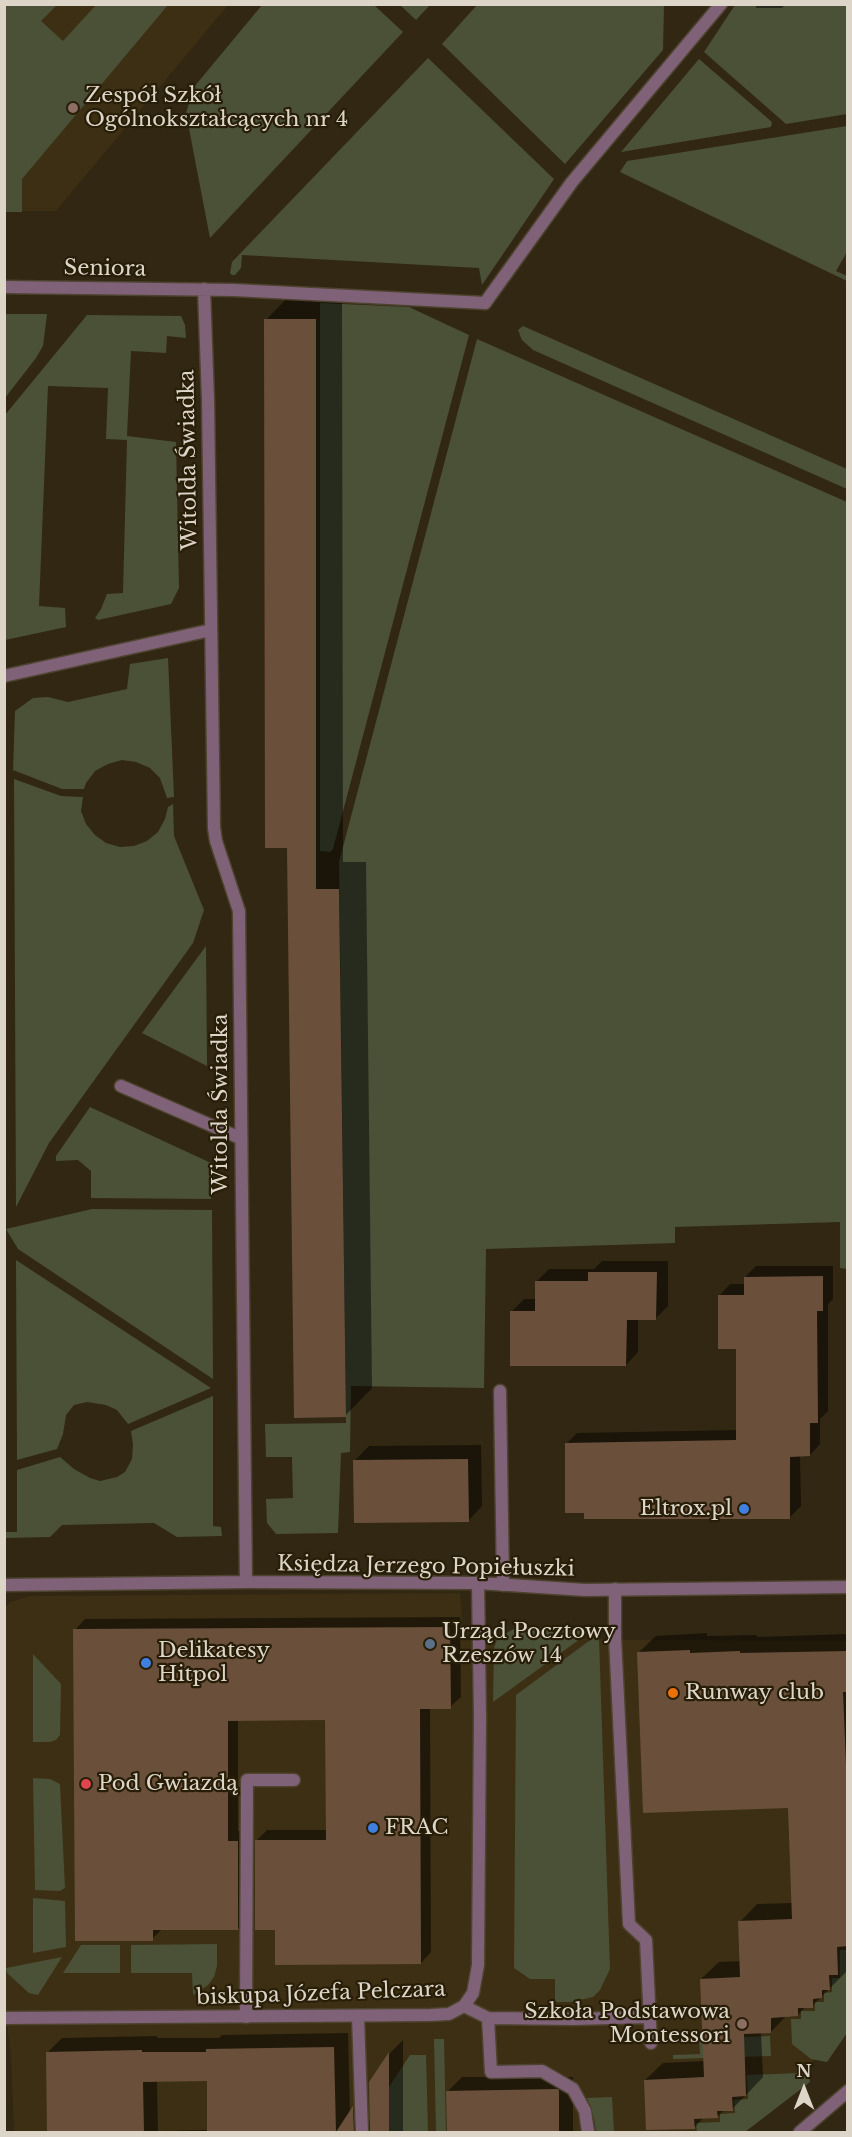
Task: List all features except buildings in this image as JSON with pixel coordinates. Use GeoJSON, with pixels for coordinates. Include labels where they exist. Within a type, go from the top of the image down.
{"type":"FeatureCollection","features":[{"type":"Feature","properties":{"kind":"street","name":"Seniora"},"geometry":{"type":"LineString","coordinates":[[4,287],[204,289],[485,303],[572,182],[721,4]]}},
{"type":"Feature","properties":{"kind":"street","name":"Witolda Świadka"},"geometry":{"type":"LineString","coordinates":[[204,289],[208,400],[214,828],[216,842],[239,911],[246,1582]]}},
{"type":"Feature","properties":{"kind":"street"},"geometry":{"type":"LineString","coordinates":[[4,676],[211,630]]}},
{"type":"Feature","properties":{"kind":"street"},"geometry":{"type":"LineString","coordinates":[[121,1086],[240,1137]]}},
{"type":"Feature","properties":{"kind":"street"},"geometry":{"type":"LineString","coordinates":[[500,1390],[503,1585]]}},
{"type":"Feature","properties":{"kind":"street","name":"Księdza Jerzego Popiełuszki"},"geometry":{"type":"LineString","coordinates":[[4,1585],[246,1582],[478,1583],[585,1590],[848,1587]]}},
{"type":"Feature","properties":{"kind":"street","name":"biskupa Józefa Pelczara"},"geometry":{"type":"LineString","coordinates":[[4,2018],[358,2017],[449,2014],[464,2006],[473,1993],[478,1965],[480,1718],[478,1583]]}},
{"type":"Feature","properties":{"kind":"street"},"geometry":{"type":"LineString","coordinates":[[615,1590],[615,1637],[628,1924],[646,1940],[651,2043]]}},
{"type":"Feature","properties":{"kind":"street"},"geometry":{"type":"LineString","coordinates":[[246,2017],[248,1780],[294,1780]]}},
{"type":"Feature","properties":{"kind":"street"},"geometry":{"type":"LineString","coordinates":[[464,2006],[488,2018],[650,2017]]}},
{"type":"Feature","properties":{"kind":"street"},"geometry":{"type":"LineString","coordinates":[[358,2017],[362,2133]]}},
{"type":"Feature","properties":{"kind":"street"},"geometry":{"type":"LineString","coordinates":[[488,2018],[491,2072],[542,2071],[573,2089],[585,2111],[588,2133]]}},
{"type":"Feature","properties":{"kind":"street"},"geometry":{"type":"LineString","coordinates":[[800,2133],[848,2091]]}},
{"type":"Feature","properties":{"kind":"shaded area","name":"Zespół Szkół Ogólnokształcących nr 4"},"geometry":{"type":"Polygon","coordinates":[[[4,5],[228,5],[56,211],[5,211],[4,5]]]}},
{"type":"Feature","properties":{"kind":"shaded area"},"geometry":{"type":"Polygon","coordinates":[[[460,1593],[463,1635],[635,1640],[847,1641],[847,2011],[828,2042],[802,2075],[727,2132],[14,2132],[11,2054],[4,2000],[4,1608],[11,1602],[30,1596],[460,1593]]]}},
{"type":"Feature","properties":{"kind":"green space"},"geometry":{"type":"Polygon","coordinates":[[[4,5],[57,5],[41,21],[63,41],[96,5],[168,5],[22,179],[22,212],[5,212],[4,5]]]}},
{"type":"Feature","properties":{"kind":"green space"},"geometry":{"type":"Polygon","coordinates":[[[262,5],[374,5],[403,32],[210,238],[186,113],[194,87],[262,5]]]}},
{"type":"Feature","properties":{"kind":"green space"},"geometry":{"type":"Polygon","coordinates":[[[400,5],[430,5],[416,20],[400,5]]]}},
{"type":"Feature","properties":{"kind":"green space"},"geometry":{"type":"Polygon","coordinates":[[[477,5],[664,5],[663,50],[565,164],[442,44],[477,5]]]}},
{"type":"Feature","properties":{"kind":"green space"},"geometry":{"type":"Polygon","coordinates":[[[735,5],[847,5],[847,114],[786,124],[704,52],[735,5]]]}},
{"type":"Feature","properties":{"kind":"green space"},"geometry":{"type":"Polygon","coordinates":[[[428,58],[554,179],[482,285],[479,268],[242,255],[241,268],[235,275],[232,275],[230,273],[232,262],[428,58]]]}},
{"type":"Feature","properties":{"kind":"green space"},"geometry":{"type":"Polygon","coordinates":[[[699,59],[772,122],[771,127],[621,152],[699,59]]]}},
{"type":"Feature","properties":{"kind":"green space"},"geometry":{"type":"Polygon","coordinates":[[[847,126],[847,252],[836,271],[847,276],[847,281],[620,172],[627,161],[847,126]]]}},
{"type":"Feature","properties":{"kind":"green space"},"geometry":{"type":"Polygon","coordinates":[[[320,303],[409,307],[469,335],[333,849],[330,852],[320,851],[320,303]]]}},
{"type":"Feature","properties":{"kind":"green space"},"geometry":{"type":"Polygon","coordinates":[[[5,314],[47,314],[43,346],[5,398],[5,314]]]}},
{"type":"Feature","properties":{"kind":"green space"},"geometry":{"type":"Polygon","coordinates":[[[87,315],[181,316],[185,325],[186,338],[167,336],[166,353],[131,351],[127,436],[176,442],[179,588],[171,604],[98,620],[95,618],[107,594],[123,593],[127,440],[106,439],[108,388],[48,386],[39,606],[65,608],[66,627],[5,640],[5,415],[87,315]]]}},
{"type":"Feature","properties":{"kind":"green space"},"geometry":{"type":"Polygon","coordinates":[[[523,326],[847,469],[847,489],[533,350],[522,340],[518,330],[523,326]]]}},
{"type":"Feature","properties":{"kind":"green space"},"geometry":{"type":"Polygon","coordinates":[[[477,339],[847,502],[847,1269],[840,1268],[840,1222],[675,1227],[675,1243],[486,1249],[484,1388],[351,1386],[350,1452],[341,1453],[338,1533],[276,1534],[267,1523],[266,1499],[293,1498],[292,1457],[266,1457],[265,1424],[346,1423],[339,862],[477,339]]]}},
{"type":"Feature","properties":{"kind":"green space"},"geometry":{"type":"Polygon","coordinates":[[[168,658],[174,797],[167,798],[160,778],[150,768],[136,762],[122,760],[108,764],[95,771],[84,789],[62,789],[13,770],[15,711],[33,698],[48,697],[68,702],[127,689],[130,664],[168,658]]]}},
{"type":"Feature","properties":{"kind":"green space"},"geometry":{"type":"Polygon","coordinates":[[[14,779],[61,796],[83,797],[81,811],[86,824],[106,843],[120,847],[134,846],[147,841],[158,832],[168,807],[173,804],[174,836],[204,910],[193,943],[49,1143],[16,1207],[14,779]]]}},
{"type":"Feature","properties":{"kind":"green space"},"geometry":{"type":"Polygon","coordinates":[[[206,946],[207,1066],[142,1033],[206,946]]]}},
{"type":"Feature","properties":{"kind":"green space"},"geometry":{"type":"Polygon","coordinates":[[[90,1107],[211,1163],[211,1199],[91,1198],[91,1171],[78,1160],[56,1161],[56,1156],[90,1107]]]}},
{"type":"Feature","properties":{"kind":"green space"},"geometry":{"type":"Polygon","coordinates":[[[92,1209],[212,1210],[213,1379],[18,1249],[6,1229],[92,1209]]]}},
{"type":"Feature","properties":{"kind":"green space"},"geometry":{"type":"Polygon","coordinates":[[[16,1260],[211,1388],[128,1424],[117,1410],[106,1405],[87,1402],[74,1405],[66,1415],[63,1434],[57,1449],[17,1460],[16,1260]]]}},
{"type":"Feature","properties":{"kind":"green space"},"geometry":{"type":"Polygon","coordinates":[[[213,1396],[213,1526],[221,1527],[222,1536],[177,1537],[154,1523],[62,1525],[50,1537],[5,1538],[5,1532],[17,1532],[17,1470],[60,1457],[74,1469],[90,1478],[100,1481],[117,1477],[125,1472],[132,1459],[131,1431],[213,1396]]]}},
{"type":"Feature","properties":{"kind":"green space"},"geometry":{"type":"Polygon","coordinates":[[[578,1627],[587,1634],[493,1702],[494,1648],[498,1637],[516,1628],[578,1627]]]}},
{"type":"Feature","properties":{"kind":"green space"},"geometry":{"type":"Polygon","coordinates":[[[593,1638],[599,1638],[610,1969],[600,1990],[593,1997],[571,2002],[555,2002],[555,1979],[530,1979],[514,1968],[516,1695],[593,1638]]]}},
{"type":"Feature","properties":{"kind":"green space"},"geometry":{"type":"Polygon","coordinates":[[[33,1654],[61,1684],[60,1735],[56,1740],[50,1742],[33,1742],[33,1654]]]}},
{"type":"Feature","properties":{"kind":"green space"},"geometry":{"type":"Polygon","coordinates":[[[33,1778],[50,1779],[60,1784],[65,1888],[60,1891],[35,1890],[33,1778]]]}},
{"type":"Feature","properties":{"kind":"green space"},"geometry":{"type":"Polygon","coordinates":[[[33,1898],[65,1901],[66,1947],[33,1953],[33,1898]]]}},
{"type":"Feature","properties":{"kind":"green space"},"geometry":{"type":"Polygon","coordinates":[[[217,1944],[217,1966],[214,1977],[208,1985],[193,1995],[192,1973],[131,1973],[131,1945],[217,1944]]]}},
{"type":"Feature","properties":{"kind":"green space"},"geometry":{"type":"Polygon","coordinates":[[[81,1945],[120,1945],[120,1973],[63,1973],[81,1945]]]}},
{"type":"Feature","properties":{"kind":"green space"},"geometry":{"type":"Polygon","coordinates":[[[840,1950],[847,1950],[847,2033],[827,2062],[811,2059],[792,2044],[791,2019],[801,2019],[801,2011],[815,2011],[815,2002],[824,2002],[824,1993],[832,1992],[832,1978],[840,1978],[840,1950]]]}},
{"type":"Feature","properties":{"kind":"green space"},"geometry":{"type":"Polygon","coordinates":[[[62,1957],[38,1995],[29,1993],[7,1973],[6,1968],[62,1957]]]}},
{"type":"Feature","properties":{"kind":"green space"},"geometry":{"type":"Polygon","coordinates":[[[770,2036],[771,2056],[673,2059],[673,2055],[700,2054],[699,2039],[770,2036]]]}},
{"type":"Feature","properties":{"kind":"green space"},"geometry":{"type":"Polygon","coordinates":[[[434,2039],[444,2039],[446,2132],[436,2132],[434,2039]]]}},
{"type":"Feature","properties":{"kind":"green space"},"geometry":{"type":"Polygon","coordinates":[[[410,2055],[426,2055],[428,2132],[389,2132],[389,2087],[410,2055]]]}},
{"type":"Feature","properties":{"kind":"green space"},"geometry":{"type":"Polygon","coordinates":[[[807,2068],[810,2082],[745,2132],[697,2132],[696,2123],[720,2122],[720,2114],[735,2113],[734,2100],[748,2099],[747,2075],[802,2073],[807,2068]]]}},
{"type":"Feature","properties":{"kind":"green space"},"geometry":{"type":"Polygon","coordinates":[[[612,2097],[614,2132],[596,2132],[587,2098],[612,2097]]]}},
{"type":"Feature","properties":{"kind":"place","name":"Zespół Szkół Ogólnokształcących nr 4"},"geometry":{"type":"Point","coordinates":[73,108]}},
{"type":"Feature","properties":{"kind":"place","name":"Eltrox.pl"},"geometry":{"type":"Point","coordinates":[744,1509]}},
{"type":"Feature","properties":{"kind":"place","name":"Urząd Pocztowy Rzeszów 14"},"geometry":{"type":"Point","coordinates":[430,1644]}},
{"type":"Feature","properties":{"kind":"place","name":"Delikatesy Hitpol"},"geometry":{"type":"Point","coordinates":[146,1663]}},
{"type":"Feature","properties":{"kind":"place","name":"Runway club"},"geometry":{"type":"Point","coordinates":[673,1693]}},
{"type":"Feature","properties":{"kind":"place","name":"Pod Gwiazdą"},"geometry":{"type":"Point","coordinates":[86,1784]}},
{"type":"Feature","properties":{"kind":"place","name":"FRAC"},"geometry":{"type":"Point","coordinates":[373,1828]}},
{"type":"Feature","properties":{"kind":"place","name":"Szkoła Podstawowa Montessori"},"geometry":{"type":"Point","coordinates":[742,2024]}}]}
